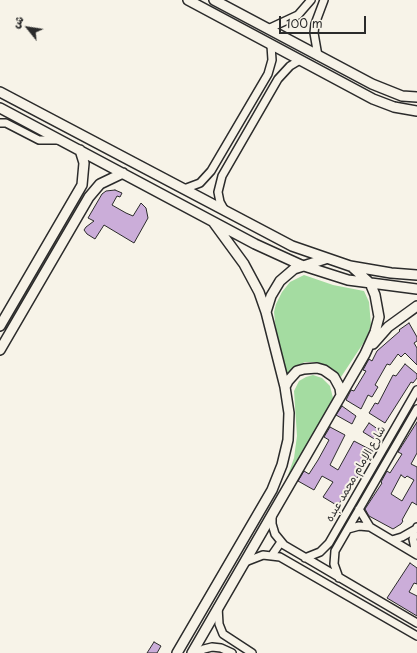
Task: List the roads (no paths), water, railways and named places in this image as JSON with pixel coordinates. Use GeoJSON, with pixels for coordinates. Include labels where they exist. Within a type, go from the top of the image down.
{"type":"FeatureCollection","features":[{"type":"Feature","properties":{"kind":"main road"},"geometry":{"type":"LineString","coordinates":[[188,0],[380,102],[402,109],[417,110]]}},
{"type":"Feature","properties":{"kind":"main road"},"geometry":{"type":"LineString","coordinates":[[214,0],[318,56],[388,91],[402,96],[417,98]]}},
{"type":"Feature","properties":{"kind":"main road"},"geometry":{"type":"LineString","coordinates":[[227,21],[232,16],[232,10]]}},
{"type":"Feature","properties":{"kind":"main road"},"geometry":{"type":"LineString","coordinates":[[244,30],[249,19]]}},
{"type":"Feature","properties":{"kind":"main road"},"geometry":{"type":"LineString","coordinates":[[0,92],[276,238],[326,259],[350,266],[391,273],[417,275]]}},
{"type":"Feature","properties":{"kind":"main road"},"geometry":{"type":"LineString","coordinates":[[0,108],[211,219],[255,244],[301,265],[336,277],[417,289]]}},
{"type":"Feature","properties":{"kind":"main road"},"geometry":{"type":"LineString","coordinates":[[61,140],[68,128]]}},
{"type":"Feature","properties":{"kind":"main road"},"geometry":{"type":"LineString","coordinates":[[0,326],[82,185],[84,163],[80,150]]}},
{"type":"Feature","properties":{"kind":"main road"},"geometry":{"type":"LineString","coordinates":[[0,350],[88,197],[100,184],[123,173]]}},
{"type":"Feature","properties":{"kind":"main road"},"geometry":{"type":"LineString","coordinates":[[177,653],[278,478],[286,452],[288,433],[289,413],[285,387],[266,312],[259,292],[244,264],[211,219]]}},
{"type":"Feature","properties":{"kind":"main road"},"geometry":{"type":"LineString","coordinates":[[266,312],[271,296],[280,281],[301,265],[326,259]]}},
{"type":"Feature","properties":{"kind":"main road"},"geometry":{"type":"LineString","coordinates":[[192,653],[365,354],[376,332],[379,317],[378,306],[370,283],[350,266]]}},
{"type":"Feature","properties":{"kind":"main road"},"geometry":{"type":"LineString","coordinates":[[365,354],[388,327],[417,306]]}},
{"type":"Feature","properties":{"kind":"main road"},"geometry":{"type":"LineString","coordinates":[[285,387],[297,371],[304,368],[318,368],[334,377],[340,388],[341,395]]}},
{"type":"Feature","properties":{"kind":"street"},"geometry":{"type":"LineString","coordinates":[[268,29],[294,18],[311,0]]}},
{"type":"Feature","properties":{"kind":"street"},"geometry":{"type":"LineString","coordinates":[[318,56],[315,38],[315,24],[324,0]]}},
{"type":"Feature","properties":{"kind":"street"},"geometry":{"type":"LineString","coordinates":[[184,189],[200,183],[211,171],[268,74],[272,60],[271,44]]}},
{"type":"Feature","properties":{"kind":"street"},"geometry":{"type":"LineString","coordinates":[[225,212],[220,202],[218,192],[222,176],[278,79],[290,66],[300,60]]}},
{"type":"Feature","properties":{"kind":"street"},"geometry":{"type":"LineString","coordinates":[[0,123],[6,123],[39,140],[61,140]]}},
{"type":"Feature","properties":{"kind":"street","name":"شارع الإمام محمد عبده"},"geometry":{"type":"LineString","coordinates":[[305,558],[316,554],[326,546],[417,390]]}},
{"type":"Feature","properties":{"kind":"street","name":"شارع الإمام محمد عبده"},"geometry":{"type":"LineString","coordinates":[[335,551],[417,409]]}},
{"type":"Feature","properties":{"kind":"street"},"geometry":{"type":"LineString","coordinates":[[359,510],[370,527]]}},
{"type":"Feature","properties":{"kind":"street"},"geometry":{"type":"LineString","coordinates":[[272,514],[273,529],[281,542],[305,558],[417,623]]}},
{"type":"Feature","properties":{"kind":"street"},"geometry":{"type":"LineString","coordinates":[[348,529],[358,526],[370,527],[417,555]]}},
{"type":"Feature","properties":{"kind":"street"},"geometry":{"type":"LineString","coordinates":[[392,540],[407,535],[416,528]]}},
{"type":"Feature","properties":{"kind":"street"},"geometry":{"type":"LineString","coordinates":[[416,528],[413,539],[417,555]]}},
{"type":"Feature","properties":{"kind":"street"},"geometry":{"type":"LineString","coordinates":[[272,555],[281,542]]}},
{"type":"Feature","properties":{"kind":"street"},"geometry":{"type":"LineString","coordinates":[[326,546],[335,551],[334,564],[339,578]]}},
{"type":"Feature","properties":{"kind":"street"},"geometry":{"type":"LineString","coordinates":[[244,562],[256,556],[272,555],[283,559],[417,636]]}},
{"type":"Feature","properties":{"kind":"street"},"geometry":{"type":"LineString","coordinates":[[218,607],[219,624],[227,637],[252,653]]}},
{"type":"Feature","properties":{"kind":"street"},"geometry":{"type":"LineString","coordinates":[[392,621],[398,612]]}},
{"type":"Feature","properties":{"kind":"street"},"geometry":{"type":"LineString","coordinates":[[221,648],[227,637]]}},
{"type":"Feature","properties":{"kind":"street"},"geometry":{"type":"LineString","coordinates":[[196,653],[208,647],[221,648],[232,653]]}}]}
